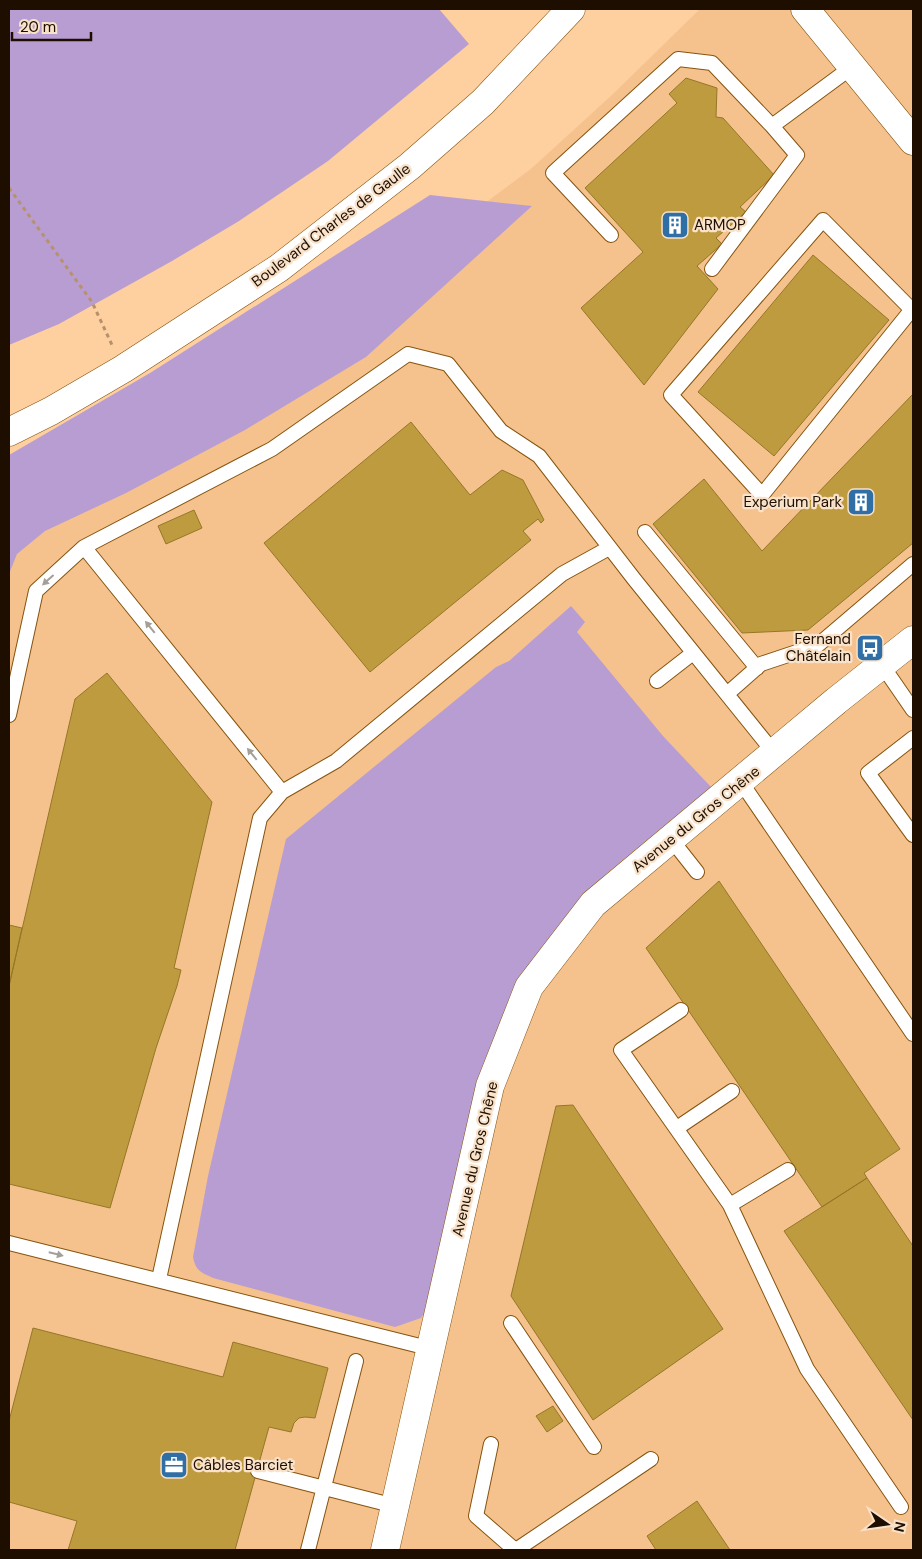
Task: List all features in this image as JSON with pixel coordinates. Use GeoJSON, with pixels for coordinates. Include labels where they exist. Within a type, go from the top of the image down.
{"type":"FeatureCollection","features":[{"type":"Feature","properties":{"kind":"street","name":"Boulevard Charles de Gaulle"},"geometry":{"type":"LineString","coordinates":[[9,432],[51,411],[123,369],[279,268],[410,166],[483,102],[571,9]]}},
{"type":"Feature","properties":{"kind":"street"},"geometry":{"type":"LineString","coordinates":[[805,9],[913,141]]}},
{"type":"Feature","properties":{"kind":"street","name":"Avenue du Gros Chêne"},"geometry":{"type":"LineString","coordinates":[[385,1550],[490,1086],[529,987],[593,904],[913,640]]}},
{"type":"Feature","properties":{"kind":"lane"},"geometry":{"type":"LineString","coordinates":[[611,235],[553,173],[678,59],[712,63],[797,154],[712,268]]}},
{"type":"Feature","properties":{"kind":"lane"},"geometry":{"type":"LineString","coordinates":[[772,126],[852,66]]}},
{"type":"Feature","properties":{"kind":"lane"},"geometry":{"type":"LineString","coordinates":[[824,220],[912,309],[762,495],[671,395],[824,220]]}},
{"type":"Feature","properties":{"kind":"lane"},"geometry":{"type":"LineString","coordinates":[[9,715],[36,591],[84,547],[272,449],[408,354],[448,364],[501,431],[539,456],[609,548],[775,754]]}},
{"type":"Feature","properties":{"kind":"lane"},"geometry":{"type":"LineString","coordinates":[[644,532],[757,668]]}},
{"type":"Feature","properties":{"kind":"lane"},"geometry":{"type":"LineString","coordinates":[[84,547],[282,792]]}},
{"type":"Feature","properties":{"kind":"lane"},"geometry":{"type":"LineString","coordinates":[[159,1279],[260,818],[282,792],[336,761],[562,574],[609,548]]}},
{"type":"Feature","properties":{"kind":"lane"},"geometry":{"type":"LineString","coordinates":[[727,694],[761,664],[818,645],[913,564]]}},
{"type":"Feature","properties":{"kind":"lane"},"geometry":{"type":"LineString","coordinates":[[657,681],[693,652]]}},
{"type":"Feature","properties":{"kind":"lane"},"geometry":{"type":"LineString","coordinates":[[882,665],[913,710]]}},
{"type":"Feature","properties":{"kind":"lane"},"geometry":{"type":"LineString","coordinates":[[913,738],[868,773],[913,835]]}},
{"type":"Feature","properties":{"kind":"lane"},"geometry":{"type":"LineString","coordinates":[[741,782],[913,1034]]}},
{"type":"Feature","properties":{"kind":"lane"},"geometry":{"type":"LineString","coordinates":[[671,840],[697,872]]}},
{"type":"Feature","properties":{"kind":"lane"},"geometry":{"type":"LineString","coordinates":[[681,1010],[622,1050],[730,1205],[807,1369],[901,1506]]}},
{"type":"Feature","properties":{"kind":"lane"},"geometry":{"type":"LineString","coordinates":[[677,1128],[732,1092]]}},
{"type":"Feature","properties":{"kind":"lane"},"geometry":{"type":"LineString","coordinates":[[730,1205],[788,1170]]}},
{"type":"Feature","properties":{"kind":"lane"},"geometry":{"type":"LineString","coordinates":[[9,1243],[159,1279],[432,1349]]}},
{"type":"Feature","properties":{"kind":"lane"},"geometry":{"type":"LineString","coordinates":[[511,1323],[594,1447]]}},
{"type":"Feature","properties":{"kind":"lane"},"geometry":{"type":"LineString","coordinates":[[308,1550],[356,1361]]}},
{"type":"Feature","properties":{"kind":"lane"},"geometry":{"type":"LineString","coordinates":[[491,1444],[476,1516],[515,1550],[651,1460]]}},
{"type":"Feature","properties":{"kind":"lane"},"geometry":{"type":"LineString","coordinates":[[258,1471],[395,1506]]}},
{"type":"Feature","properties":{"kind":"path"},"geometry":{"type":"LineString","coordinates":[[9,188],[92,302],[123,369]]}},
{"type":"Feature","properties":{"kind":"shaded area"},"geometry":{"type":"Polygon","coordinates":[[[9,9],[439,9],[469,44],[328,161],[239,221],[59,324],[9,345],[9,9]]]}},
{"type":"Feature","properties":{"kind":"shaded area"},"geometry":{"type":"Polygon","coordinates":[[[700,9],[913,9],[913,1550],[9,1550],[9,467],[413,257],[532,168],[613,94],[700,9]]]}},
{"type":"Feature","properties":{"kind":"shaded area"},"geometry":{"type":"Polygon","coordinates":[[[430,195],[532,206],[366,357],[245,430],[126,493],[45,531],[17,554],[9,574],[9,455],[150,373],[430,195]]]}},
{"type":"Feature","properties":{"kind":"shaded area"},"geometry":{"type":"Polygon","coordinates":[[[571,606],[585,622],[577,632],[663,736],[711,787],[606,874],[576,904],[529,967],[425,1312],[421,1318],[395,1327],[213,1278],[205,1274],[197,1268],[193,1257],[208,1176],[286,839],[496,667],[509,661],[571,606]]]}},
{"type":"Feature","properties":{"kind":"building","name":"ARMOP"},"geometry":{"type":"Polygon","coordinates":[[[686,78],[717,88],[716,117],[723,118],[774,175],[740,207],[746,212],[716,238],[722,244],[697,266],[718,289],[644,385],[581,308],[643,252],[585,188],[677,103],[669,94],[686,78]]]}},
{"type":"Feature","properties":{"kind":"building"},"geometry":{"type":"Polygon","coordinates":[[[813,255],[889,320],[774,456],[698,392],[813,255]]]}},
{"type":"Feature","properties":{"kind":"building","name":"Experium Park"},"geometry":{"type":"Polygon","coordinates":[[[913,394],[913,543],[808,630],[742,633],[653,524],[704,479],[762,551],[913,394]]]}},
{"type":"Feature","properties":{"kind":"building"},"geometry":{"type":"Polygon","coordinates":[[[411,422],[470,495],[502,470],[523,480],[544,520],[541,523],[538,519],[523,531],[531,540],[370,672],[264,543],[411,422]]]}},
{"type":"Feature","properties":{"kind":"building"},"geometry":{"type":"Polygon","coordinates":[[[194,510],[202,528],[166,544],[158,526],[194,510]]]}},
{"type":"Feature","properties":{"kind":"building"},"geometry":{"type":"Polygon","coordinates":[[[107,673],[212,802],[174,968],[181,970],[177,986],[156,1048],[110,1208],[9,1184],[9,986],[75,699],[107,673]]]}},
{"type":"Feature","properties":{"kind":"building"},"geometry":{"type":"Polygon","coordinates":[[[719,881],[900,1149],[864,1173],[867,1178],[822,1207],[646,948],[719,881]]]}},
{"type":"Feature","properties":{"kind":"building"},"geometry":{"type":"Polygon","coordinates":[[[9,925],[22,928],[9,986],[9,925]]]}},
{"type":"Feature","properties":{"kind":"building"},"geometry":{"type":"Polygon","coordinates":[[[573,1105],[723,1329],[593,1420],[511,1296],[556,1106],[573,1105]]]}},
{"type":"Feature","properties":{"kind":"building"},"geometry":{"type":"Polygon","coordinates":[[[867,1178],[913,1246],[913,1420],[784,1231],[867,1178]]]}},
{"type":"Feature","properties":{"kind":"building"},"geometry":{"type":"Polygon","coordinates":[[[33,1328],[223,1377],[233,1342],[328,1368],[315,1418],[299,1418],[294,1423],[291,1432],[269,1427],[235,1550],[68,1550],[77,1521],[9,1502],[9,1421],[33,1328]]]}},
{"type":"Feature","properties":{"kind":"building"},"geometry":{"type":"Polygon","coordinates":[[[553,1406],[563,1421],[547,1432],[536,1416],[553,1406]]]}},
{"type":"Feature","properties":{"kind":"building"},"geometry":{"type":"Polygon","coordinates":[[[697,1501],[730,1550],[656,1550],[647,1536],[697,1501]]]}},
{"type":"Feature","properties":{"kind":"place","name":"ARMOP"},"geometry":{"type":"Point","coordinates":[675,225]}},
{"type":"Feature","properties":{"kind":"place","name":"Experium Park"},"geometry":{"type":"Point","coordinates":[861,502]}},
{"type":"Feature","properties":{"kind":"place","name":"Fernand Châtelain"},"geometry":{"type":"Point","coordinates":[870,648]}},
{"type":"Feature","properties":{"kind":"place","name":"Câbles Barciet"},"geometry":{"type":"Point","coordinates":[174,1465]}}]}
